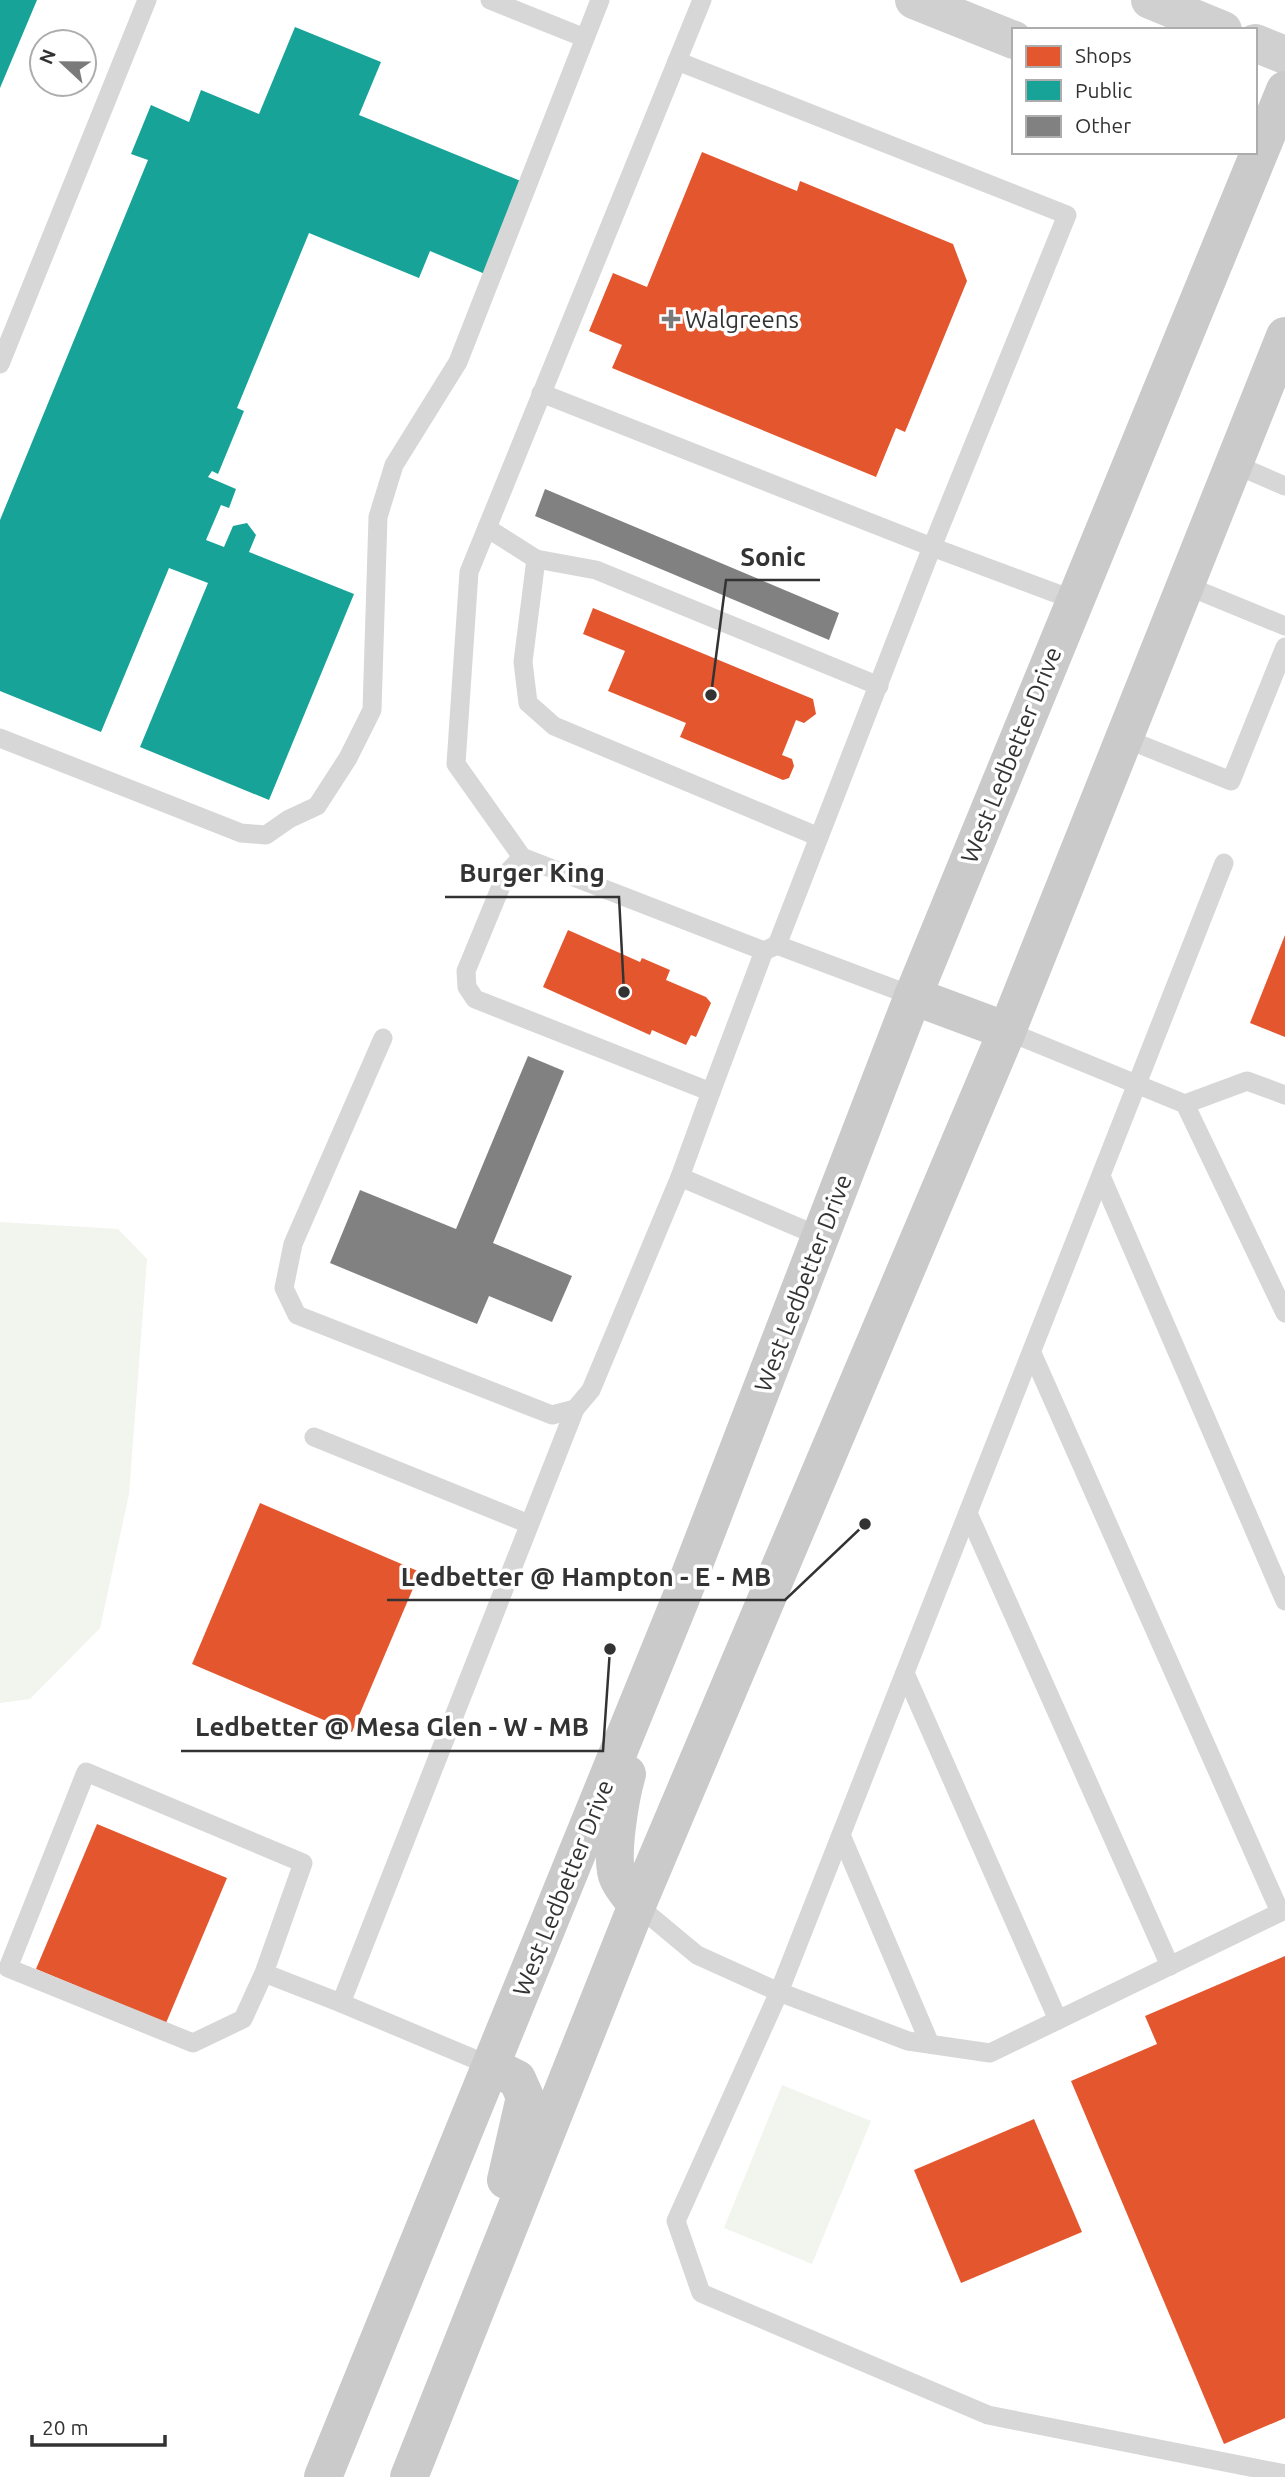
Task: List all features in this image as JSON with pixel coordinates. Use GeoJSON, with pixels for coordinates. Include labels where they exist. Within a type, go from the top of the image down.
{"type":"FeatureCollection","features":[{"type":"Feature","properties":{"kind":"main road"},"geometry":{"type":"LineString","coordinates":[[914,0],[1012,39]]}},
{"type":"Feature","properties":{"kind":"main road"},"geometry":{"type":"LineString","coordinates":[[1150,0],[1218,28]]}},
{"type":"Feature","properties":{"kind":"main road"},"geometry":{"type":"LineString","coordinates":[[1257,44],[1285,55]]}},
{"type":"Feature","properties":{"kind":"main road","name":"West Ledbetter Drive"},"geometry":{"type":"LineString","coordinates":[[323,2477],[681,1598],[913,996],[1074,600],[1268,143],[1285,90]]}},
{"type":"Feature","properties":{"kind":"main road"},"geometry":{"type":"LineString","coordinates":[[409,2477],[637,1906],[1007,1031],[1285,336]]}},
{"type":"Feature","properties":{"kind":"main road"},"geometry":{"type":"LineString","coordinates":[[913,996],[1007,1031]]}},
{"type":"Feature","properties":{"kind":"main road"},"geometry":{"type":"LineString","coordinates":[[637,1906],[616,1876],[615,1842],[621,1794],[681,1598]]}},
{"type":"Feature","properties":{"kind":"main road"},"geometry":{"type":"LineString","coordinates":[[474,2312],[525,2097],[517,2080],[491,2066]]}},
{"type":"Feature","properties":{"kind":"lane"},"geometry":{"type":"LineString","coordinates":[[0,364],[147,0]]}},
{"type":"Feature","properties":{"kind":"lane"},"geometry":{"type":"LineString","coordinates":[[491,0],[585,38]]}},
{"type":"Feature","properties":{"kind":"lane"},"geometry":{"type":"LineString","coordinates":[[0,737],[241,832],[266,835],[289,819],[317,806],[348,758],[372,710],[378,517],[394,465],[458,362],[600,0]]}},
{"type":"Feature","properties":{"kind":"lane"},"geometry":{"type":"LineString","coordinates":[[702,0],[469,572],[456,764],[522,856],[771,948],[913,996]]}},
{"type":"Feature","properties":{"kind":"lane"},"geometry":{"type":"LineString","coordinates":[[341,2003],[575,1409],[591,1390],[680,1177],[710,1092],[820,836],[932,547],[1067,215],[677,61]]}},
{"type":"Feature","properties":{"kind":"lane"},"geometry":{"type":"LineString","coordinates":[[541,393],[1074,600]]}},
{"type":"Feature","properties":{"kind":"lane"},"geometry":{"type":"LineString","coordinates":[[1234,464],[1285,486]]}},
{"type":"Feature","properties":{"kind":"lane"},"geometry":{"type":"LineString","coordinates":[[487,528],[536,559],[596,570],[879,686]]}},
{"type":"Feature","properties":{"kind":"lane"},"geometry":{"type":"LineString","coordinates":[[536,559],[523,662],[528,703],[554,726],[820,836]]}},
{"type":"Feature","properties":{"kind":"lane"},"geometry":{"type":"LineString","coordinates":[[1185,585],[1285,626]]}},
{"type":"Feature","properties":{"kind":"lane"},"geometry":{"type":"LineString","coordinates":[[1124,738],[1231,781],[1285,647]]}},
{"type":"Feature","properties":{"kind":"lane"},"geometry":{"type":"LineString","coordinates":[[522,856],[506,874],[466,971],[467,987],[475,999],[710,1092]]}},
{"type":"Feature","properties":{"kind":"lane"},"geometry":{"type":"LineString","coordinates":[[1224,863],[779,1992],[676,2221],[701,2293],[988,2415],[1285,2474]]}},
{"type":"Feature","properties":{"kind":"lane"},"geometry":{"type":"LineString","coordinates":[[1007,1031],[1185,1104],[1247,1081],[1285,1096]]}},
{"type":"Feature","properties":{"kind":"lane"},"geometry":{"type":"LineString","coordinates":[[383,1038],[293,1244],[284,1289],[297,1315],[552,1415],[575,1409]]}},
{"type":"Feature","properties":{"kind":"lane"},"geometry":{"type":"LineString","coordinates":[[1185,1104],[1285,1313]]}},
{"type":"Feature","properties":{"kind":"lane"},"geometry":{"type":"LineString","coordinates":[[1101,1176],[1285,1601]]}},
{"type":"Feature","properties":{"kind":"lane"},"geometry":{"type":"LineString","coordinates":[[680,1177],[821,1237]]}},
{"type":"Feature","properties":{"kind":"lane"},"geometry":{"type":"LineString","coordinates":[[637,1906],[697,1955],[779,1992],[908,2041],[990,2053],[1283,1911],[1032,1353]]}},
{"type":"Feature","properties":{"kind":"lane"},"geometry":{"type":"LineString","coordinates":[[314,1437],[529,1524]]}},
{"type":"Feature","properties":{"kind":"lane"},"geometry":{"type":"LineString","coordinates":[[968,1513],[1170,1966]]}},
{"type":"Feature","properties":{"kind":"lane"},"geometry":{"type":"LineString","coordinates":[[905,1673],[1058,2020]]}},
{"type":"Feature","properties":{"kind":"lane"},"geometry":{"type":"LineString","coordinates":[[86,1772],[303,1863],[264,1973],[243,2019],[193,2043],[8,1968],[86,1772]]}},
{"type":"Feature","properties":{"kind":"lane"},"geometry":{"type":"LineString","coordinates":[[841,1835],[930,2044]]}},
{"type":"Feature","properties":{"kind":"lane"},"geometry":{"type":"LineString","coordinates":[[264,1973],[491,2066]]}},
{"type":"Feature","properties":{"kind":"shaded area"},"geometry":{"type":"Polygon","coordinates":[[[0,1222],[118,1229],[147,1259],[129,1494],[100,1628],[30,1699],[0,1703],[0,1222]]]}},
{"type":"Feature","properties":{"kind":"shaded area"},"geometry":{"type":"Polygon","coordinates":[[[782,2085],[871,2121],[812,2264],[724,2228],[782,2085]]]}},
{"type":"Feature","properties":{"kind":"building: Shops","name":"Walgreens"},"geometry":{"type":"Polygon","coordinates":[[[702,152],[797,191],[800,181],[953,244],[967,281],[905,432],[896,428],[876,477],[612,368],[622,345],[589,331],[613,273],[647,287],[702,152]]]}},
{"type":"Feature","properties":{"kind":"building: Shops"},"geometry":{"type":"Polygon","coordinates":[[[593,608],[813,699],[816,714],[804,723],[796,720],[782,755],[792,759],[794,766],[789,778],[783,780],[680,737],[686,723],[608,691],[625,651],[583,634],[593,608]]]}},
{"type":"Feature","properties":{"kind":"building: Shops"},"geometry":{"type":"Polygon","coordinates":[[[568,930],[640,962],[642,958],[670,970],[666,980],[706,997],[711,1003],[696,1037],[691,1035],[686,1045],[652,1030],[650,1035],[543,987],[568,930]]]}},
{"type":"Feature","properties":{"kind":"building: Shops"},"geometry":{"type":"Polygon","coordinates":[[[1285,935],[1285,1037],[1250,1023],[1285,935]]]}},
{"type":"Feature","properties":{"kind":"building: Shops"},"geometry":{"type":"Polygon","coordinates":[[[260,1503],[420,1572],[352,1732],[192,1664],[260,1503]]]}},
{"type":"Feature","properties":{"kind":"building: Shops"},"geometry":{"type":"Polygon","coordinates":[[[97,1824],[227,1878],[166,2023],[36,1969],[97,1824]]]}},
{"type":"Feature","properties":{"kind":"building: Shops"},"geometry":{"type":"Polygon","coordinates":[[[1285,1956],[1285,2418],[1224,2444],[1071,2081],[1157,2044],[1145,2016],[1285,1956]]]}},
{"type":"Feature","properties":{"kind":"building: Shops"},"geometry":{"type":"Polygon","coordinates":[[[1034,2119],[1082,2232],[961,2283],[914,2170],[1034,2119]]]}},
{"type":"Feature","properties":{"kind":"building: Public"},"geometry":{"type":"Polygon","coordinates":[[[0,0],[37,0],[0,88],[0,0]]]}},
{"type":"Feature","properties":{"kind":"building: Public"},"geometry":{"type":"Polygon","coordinates":[[[295,27],[381,62],[359,115],[523,182],[485,274],[430,251],[419,278],[309,233],[237,408],[244,411],[218,474],[212,471],[208,477],[236,489],[229,508],[221,505],[206,540],[224,547],[233,526],[247,523],[256,535],[249,552],[354,594],[269,800],[140,747],[208,583],[169,568],[101,732],[0,691],[0,520],[148,160],[131,154],[151,105],[189,122],[201,90],[259,114],[295,27]]]}},
{"type":"Feature","properties":{"kind":"building: Other"},"geometry":{"type":"Polygon","coordinates":[[[545,489],[839,613],[829,640],[535,516],[545,489]]]}},
{"type":"Feature","properties":{"kind":"building: Other"},"geometry":{"type":"Polygon","coordinates":[[[528,1056],[564,1071],[493,1243],[572,1276],[552,1322],[489,1296],[477,1324],[330,1263],[360,1190],[456,1229],[528,1056]]]}},
{"type":"Feature","properties":{"kind":"place","name":"Walgreens"},"geometry":{"type":"Point","coordinates":[671,319]}},
{"type":"Feature","properties":{"kind":"place","name":"Sonic"},"geometry":{"type":"Point","coordinates":[711,695]}},
{"type":"Feature","properties":{"kind":"place","name":"Burger King"},"geometry":{"type":"Point","coordinates":[624,992]}},
{"type":"Feature","properties":{"kind":"place","name":"Ledbetter @ Hampton - E - MB"},"geometry":{"type":"Point","coordinates":[865,1524]}},
{"type":"Feature","properties":{"kind":"place","name":"Ledbetter @ Mesa Glen - W - MB"},"geometry":{"type":"Point","coordinates":[610,1649]}}]}
